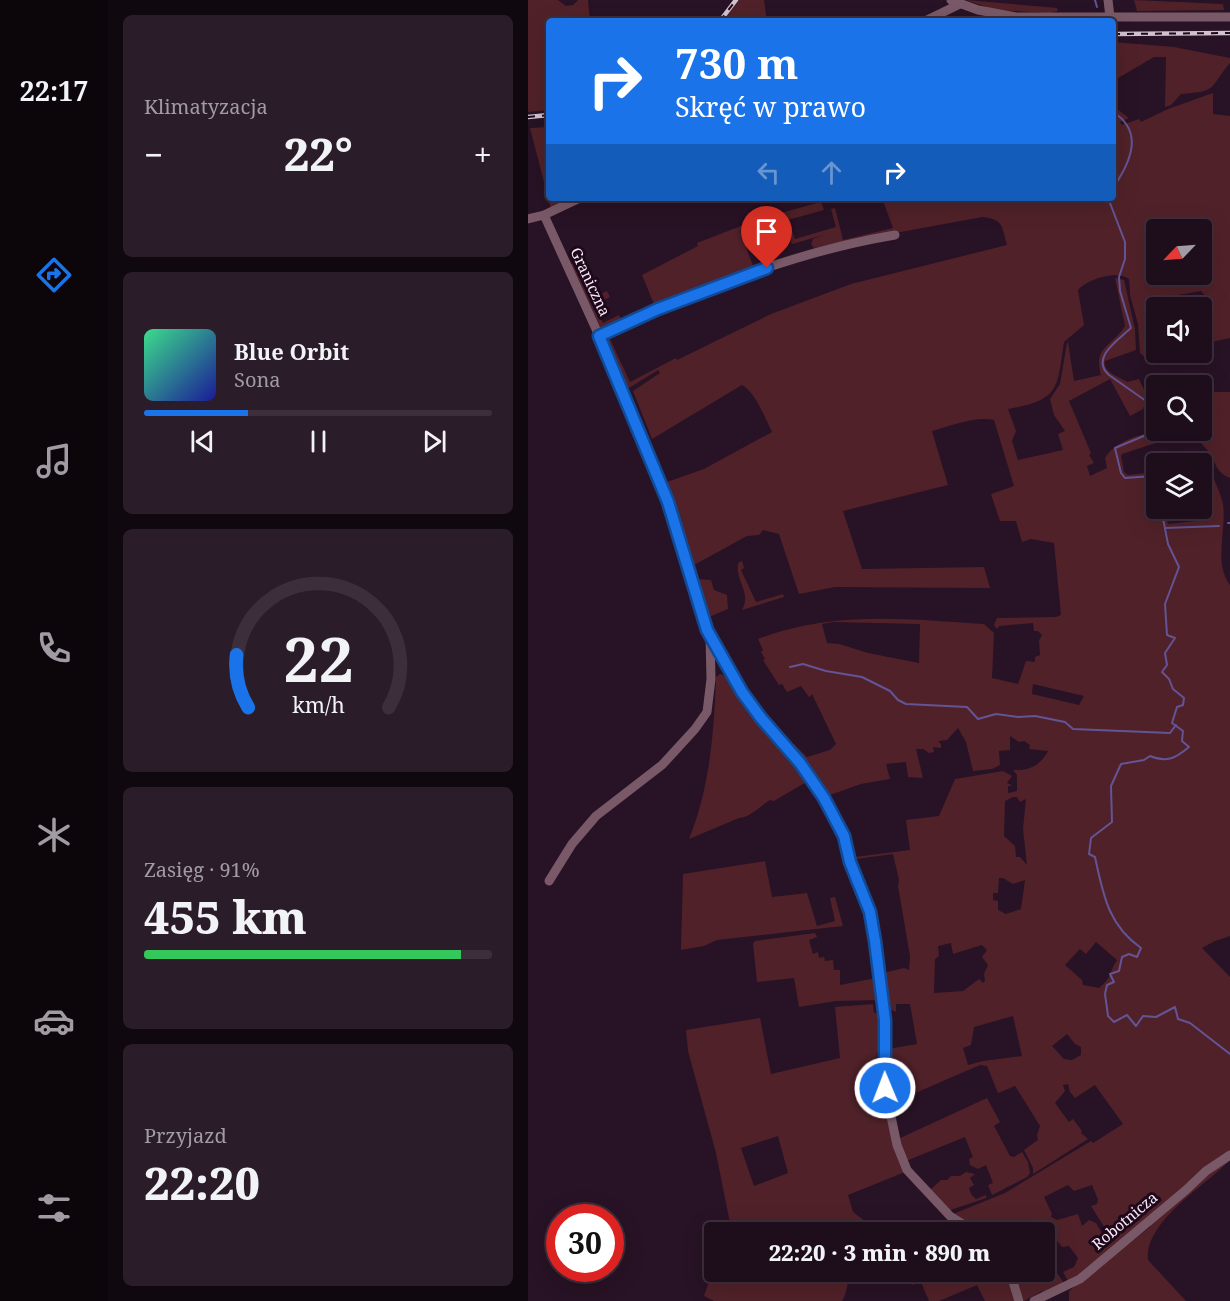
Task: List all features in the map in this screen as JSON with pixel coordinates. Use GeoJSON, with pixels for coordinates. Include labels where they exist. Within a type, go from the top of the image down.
{"type":"FeatureCollection","features":[{"type":"Feature","properties":{"kind":"street"},"geometry":{"type":"LineString","coordinates":[[1108,0],[1110,17]]}},
{"type":"Feature","properties":{"kind":"street"},"geometry":{"type":"LineString","coordinates":[[930,18],[955,2],[978,10],[1016,17],[1230,17]]}},
{"type":"Feature","properties":{"kind":"street"},"geometry":{"type":"LineString","coordinates":[[528,219],[544,215],[574,201]]}},
{"type":"Feature","properties":{"kind":"street","name":"Graniczna"},"geometry":{"type":"LineString","coordinates":[[544,215],[599,336],[668,502],[695,598],[710,636],[742,692],[800,763],[824,798],[844,836],[850,862],[870,912],[885,1020],[885,1088],[897,1145],[907,1170],[918,1185],[950,1216],[960,1222]]}},
{"type":"Feature","properties":{"kind":"street"},"geometry":{"type":"LineString","coordinates":[[599,336],[658,309],[782,263],[895,235]]}},
{"type":"Feature","properties":{"kind":"street"},"geometry":{"type":"LineString","coordinates":[[549,881],[572,844],[596,816],[662,765],[695,729],[707,711],[711,679],[710,636]]}},
{"type":"Feature","properties":{"kind":"street","name":"Robotnicza"},"geometry":{"type":"LineString","coordinates":[[1034,1301],[1080,1279],[1206,1171],[1230,1155]]}},
{"type":"Feature","properties":{"kind":"street"},"geometry":{"type":"LineString","coordinates":[[1013,1282],[1019,1301]]}},
{"type":"Feature","properties":{"kind":"shaded area"},"geometry":{"type":"Polygon","coordinates":[[[528,0],[558,0],[566,6],[573,5],[578,0],[588,0],[590,18],[546,18],[546,110],[528,112],[528,0]]]}},
{"type":"Feature","properties":{"kind":"shaded area"},"geometry":{"type":"Polygon","coordinates":[[[739,0],[764,0],[767,18],[724,18],[739,0]]]}},
{"type":"Feature","properties":{"kind":"shaded area"},"geometry":{"type":"Polygon","coordinates":[[[966,0],[1057,8],[1058,11],[1049,13],[995,10],[966,0]]]}},
{"type":"Feature","properties":{"kind":"shaded area"},"geometry":{"type":"Polygon","coordinates":[[[1134,0],[1223,4],[1224,10],[1137,11],[1134,0]]]}},
{"type":"Feature","properties":{"kind":"shaded area"},"geometry":{"type":"Polygon","coordinates":[[[1116,42],[1174,47],[1230,58],[1230,63],[1212,87],[1202,92],[1181,94],[1171,105],[1165,107],[1166,57],[1154,57],[1116,79],[1116,42]]]}},
{"type":"Feature","properties":{"kind":"shaded area"},"geometry":{"type":"Polygon","coordinates":[[[1213,93],[1213,114],[1230,116],[1230,338],[1212,342],[1212,297],[1206,297],[1201,291],[1178,295],[1178,297],[1146,297],[1146,358],[1140,353],[1138,324],[1130,295],[1129,279],[1117,275],[1095,279],[1078,290],[1084,325],[1064,342],[1060,371],[1053,390],[1038,401],[1008,409],[1016,431],[1012,441],[1018,460],[1063,450],[1058,434],[1065,431],[1054,415],[1050,399],[1060,384],[1067,343],[1074,381],[1101,375],[1099,365],[1102,352],[1125,326],[1115,278],[1124,280],[1135,329],[1136,350],[1105,361],[1105,365],[1112,374],[1127,382],[1139,379],[1146,394],[1146,402],[1143,409],[1130,416],[1110,379],[1069,401],[1094,463],[1087,466],[1090,476],[1107,468],[1105,458],[1117,445],[1146,434],[1146,441],[1162,441],[1121,456],[1124,472],[1128,475],[1146,473],[1146,519],[1167,519],[1168,524],[1196,521],[1196,519],[1212,519],[1212,477],[1221,497],[1224,514],[1222,566],[1230,585],[1230,936],[1202,948],[1230,977],[1230,1154],[1070,1284],[1063,1272],[1074,1267],[1078,1258],[1069,1246],[1062,1247],[1055,1239],[1055,1222],[964,1222],[953,1214],[1005,1193],[1123,1124],[1095,1085],[1075,1098],[1068,1084],[1063,1085],[1065,1091],[1055,1103],[1069,1122],[1073,1119],[1082,1131],[1081,1133],[1088,1139],[1033,1174],[1033,1168],[1024,1150],[1038,1140],[1040,1126],[1015,1086],[998,1093],[987,1066],[980,1065],[890,1104],[888,1100],[899,1096],[897,1089],[887,1092],[888,1049],[917,1044],[910,1004],[896,1004],[896,1012],[892,1010],[888,1015],[883,973],[904,968],[909,970],[910,956],[893,854],[856,859],[855,857],[910,850],[906,820],[939,816],[955,779],[1003,771],[1012,776],[1007,783],[1013,786],[1008,786],[1008,793],[1017,791],[1017,775],[1013,770],[1024,770],[1033,766],[1048,751],[1029,749],[1030,745],[1010,736],[1010,750],[999,751],[1000,765],[992,769],[973,771],[966,742],[958,728],[947,740],[938,741],[941,748],[933,747],[934,752],[929,753],[923,749],[916,749],[923,778],[908,777],[906,762],[886,764],[890,779],[861,784],[827,796],[789,748],[794,744],[807,757],[830,750],[836,744],[812,694],[809,697],[801,686],[787,692],[782,684],[779,685],[763,660],[765,659],[761,652],[763,650],[758,639],[786,630],[842,620],[898,619],[984,624],[994,633],[992,678],[1018,684],[1026,661],[1035,662],[1035,657],[1040,655],[1039,641],[1042,635],[1034,631],[1033,623],[999,626],[997,629],[994,625],[997,618],[1061,615],[1054,543],[1031,539],[1022,542],[1016,521],[1000,521],[991,494],[1014,486],[994,420],[971,420],[932,431],[948,485],[843,511],[862,569],[984,567],[990,588],[835,587],[799,594],[779,534],[763,530],[759,535],[747,536],[694,565],[698,579],[711,580],[714,590],[727,595],[728,609],[711,616],[708,615],[701,598],[667,482],[704,469],[772,432],[756,400],[742,385],[652,439],[633,391],[660,373],[658,370],[624,389],[603,340],[605,337],[656,316],[610,339],[630,382],[771,314],[851,284],[1007,245],[1001,225],[994,220],[982,217],[814,248],[811,244],[813,239],[824,235],[792,244],[782,218],[740,231],[755,271],[656,309],[642,275],[698,246],[697,243],[759,219],[821,202],[824,210],[788,220],[795,239],[836,227],[831,209],[835,208],[843,240],[893,228],[883,201],[1116,201],[1116,108],[1129,118],[1120,122],[1122,125],[1139,119],[1141,122],[1168,109],[1213,93]],[[833,622],[822,624],[827,643],[919,663],[920,624],[833,622]],[[1033,684],[1032,694],[1079,705],[1084,696],[1033,684]],[[1013,797],[1005,801],[1004,836],[1015,846],[1016,857],[1020,857],[1027,865],[1023,829],[1026,799],[1020,802],[1017,797],[1013,797]],[[999,878],[998,893],[993,893],[993,900],[998,901],[998,910],[1006,914],[1021,909],[1025,880],[1013,884],[999,878]],[[1096,942],[1086,954],[1080,949],[1065,965],[1082,980],[1083,985],[1099,988],[1109,977],[1117,960],[1096,942]],[[951,943],[938,946],[939,956],[935,959],[934,993],[963,991],[979,979],[983,983],[985,981],[984,974],[988,965],[982,957],[987,950],[982,945],[953,954],[951,943]],[[1013,1016],[974,1027],[971,1045],[963,1048],[968,1065],[1022,1056],[1013,1016]],[[1067,1034],[1052,1046],[1064,1059],[1072,1060],[1081,1055],[1081,1047],[1075,1044],[1067,1034]],[[1068,1185],[1044,1197],[1052,1214],[1051,1217],[1057,1220],[1078,1214],[1082,1226],[1089,1220],[1096,1223],[1103,1235],[1108,1233],[1091,1206],[1097,1204],[1098,1200],[1092,1185],[1074,1191],[1068,1185]]]}},
{"type":"Feature","properties":{"kind":"shaded area"},"geometry":{"type":"Polygon","coordinates":[[[546,127],[546,190],[530,128],[546,127]]]}},
{"type":"Feature","properties":{"kind":"shaded area"},"geometry":{"type":"Polygon","coordinates":[[[549,201],[568,201],[551,209],[549,201]]]}},
{"type":"Feature","properties":{"kind":"shaded area"},"geometry":{"type":"Polygon","coordinates":[[[575,263],[574,267],[590,299],[607,291],[610,297],[594,305],[603,323],[619,315],[623,324],[603,333],[571,264],[575,263]]]}},
{"type":"Feature","properties":{"kind":"shaded area"},"geometry":{"type":"Polygon","coordinates":[[[1212,391],[1230,392],[1230,478],[1219,470],[1212,458],[1212,453],[1199,441],[1212,441],[1212,391]]]}},
{"type":"Feature","properties":{"kind":"shaded area"},"geometry":{"type":"Polygon","coordinates":[[[742,561],[744,568],[741,570],[756,602],[783,594],[784,597],[742,610],[745,598],[738,563],[742,561]]]}},
{"type":"Feature","properties":{"kind":"shaded area"},"geometry":{"type":"Polygon","coordinates":[[[720,674],[727,676],[759,725],[797,763],[808,781],[774,801],[770,800],[747,816],[689,839],[702,799],[710,759],[716,677],[720,674]]]}},
{"type":"Feature","properties":{"kind":"shaded area"},"geometry":{"type":"Polygon","coordinates":[[[765,861],[772,897],[807,893],[817,926],[835,921],[830,898],[835,897],[843,926],[717,940],[704,946],[681,950],[683,874],[765,861]]]}},
{"type":"Feature","properties":{"kind":"shaded area"},"geometry":{"type":"Polygon","coordinates":[[[815,933],[817,937],[809,940],[813,954],[818,952],[819,958],[824,957],[825,961],[833,960],[834,970],[840,970],[840,985],[876,978],[879,1000],[836,1001],[799,1007],[794,978],[757,982],[753,944],[755,941],[815,933]]]}},
{"type":"Feature","properties":{"kind":"shaded area"},"geometry":{"type":"Polygon","coordinates":[[[873,1004],[874,1013],[883,1013],[882,1048],[877,1053],[873,1102],[882,1100],[892,1140],[905,1172],[848,1195],[853,1212],[866,1222],[730,1222],[716,1153],[688,1051],[686,1030],[760,1018],[771,1074],[840,1058],[835,1007],[873,1004]],[[778,1136],[741,1148],[754,1186],[788,1173],[778,1136]]]}},
{"type":"Feature","properties":{"kind":"shaded area"},"geometry":{"type":"Polygon","coordinates":[[[987,1098],[1000,1122],[994,1126],[1010,1156],[1014,1157],[1022,1152],[1028,1162],[1030,1173],[1027,1177],[992,1195],[988,1185],[993,1183],[986,1165],[978,1169],[970,1165],[969,1159],[973,1157],[965,1137],[906,1161],[898,1139],[987,1098]]]}},
{"type":"Feature","properties":{"kind":"shaded area"},"geometry":{"type":"Polygon","coordinates":[[[1230,1160],[1179,1204],[1156,1231],[1149,1245],[1148,1260],[1186,1301],[1069,1301],[1069,1291],[1150,1227],[1151,1222],[1210,1172],[1230,1160]]]}},
{"type":"Feature","properties":{"kind":"shaded area"},"geometry":{"type":"Polygon","coordinates":[[[966,1172],[975,1174],[970,1178],[974,1185],[969,1188],[971,1194],[976,1199],[986,1195],[986,1198],[948,1211],[930,1190],[941,1180],[947,1180],[951,1176],[960,1176],[966,1172]]]}},
{"type":"Feature","properties":{"kind":"shaded area"},"geometry":{"type":"Polygon","coordinates":[[[1055,1270],[1066,1286],[1041,1293],[1042,1291],[1024,1301],[1017,1282],[1055,1282],[1055,1270]]]}},
{"type":"Feature","properties":{"kind":"shaded area"},"geometry":{"type":"Polygon","coordinates":[[[709,1282],[848,1282],[842,1301],[714,1301],[704,1296],[709,1282]]]}},
{"type":"Feature","properties":{"kind":"shaded area"},"geometry":{"type":"Polygon","coordinates":[[[921,1282],[1011,1282],[1017,1301],[985,1301],[977,1285],[939,1301],[929,1301],[921,1282]]]}},
{"type":"Feature","properties":{"kind":"waterway"},"geometry":{"type":"LineString","coordinates":[[1095,0],[1097,7]]}},
{"type":"Feature","properties":{"kind":"waterway"},"geometry":{"type":"LineString","coordinates":[[1116,114],[1123,120],[1132,138],[1129,158],[1116,183]]}},
{"type":"Feature","properties":{"kind":"waterway"},"geometry":{"type":"LineString","coordinates":[[1110,201],[1125,242],[1125,259],[1119,277],[1120,291],[1131,328],[1113,344],[1104,356],[1104,369],[1146,401]]}},
{"type":"Feature","properties":{"kind":"waterway"},"geometry":{"type":"LineString","coordinates":[[1146,435],[1115,448],[1121,473],[1125,478],[1146,476]]}},
{"type":"Feature","properties":{"kind":"waterway"},"geometry":{"type":"LineString","coordinates":[[1163,519],[1168,544],[1179,567],[1165,604],[1167,635],[1175,638],[1165,653],[1167,665],[1162,672],[1169,679],[1173,689],[1184,698],[1183,705],[1177,707],[1172,723],[1183,731],[1182,741],[1189,747],[1171,758],[1161,759],[1150,756],[1144,760],[1121,764],[1111,786],[1112,822],[1091,838],[1089,854],[1095,857],[1109,908],[1121,929],[1141,948],[1137,957],[1129,954],[1122,957],[1119,971],[1110,974],[1114,982],[1107,985],[1105,994],[1108,1016],[1114,1022],[1127,1015],[1136,1026],[1143,1016],[1156,1017],[1175,1007],[1178,1019],[1190,1023],[1230,1054]]}},
{"type":"Feature","properties":{"kind":"waterway"},"geometry":{"type":"LineString","coordinates":[[1165,528],[1219,526]]}},
{"type":"Feature","properties":{"kind":"waterway"},"geometry":{"type":"LineString","coordinates":[[790,667],[803,664],[826,671],[862,677],[890,691],[898,700],[906,704],[967,707],[978,719],[996,714],[1018,717],[1035,716],[1065,722],[1073,729],[1170,733],[1176,725]]}},
{"type":"Feature","properties":{"kind":"railway"},"geometry":{"type":"LineString","coordinates":[[722,18],[736,0]]}},
{"type":"Feature","properties":{"kind":"railway"},"geometry":{"type":"LineString","coordinates":[[1116,34],[1230,33]]}},
{"type":"Feature","properties":{"kind":"railway"},"geometry":{"type":"LineString","coordinates":[[528,117],[546,115]]}},
{"type":"Feature","properties":{"kind":"route"},"geometry":{"type":"LineString","coordinates":[[767,268],[658,309],[599,336],[668,502],[695,598],[707,630],[742,692],[800,763],[824,798],[844,836],[850,862],[870,912],[875,941],[885,1020],[885,1088]]}}]}
